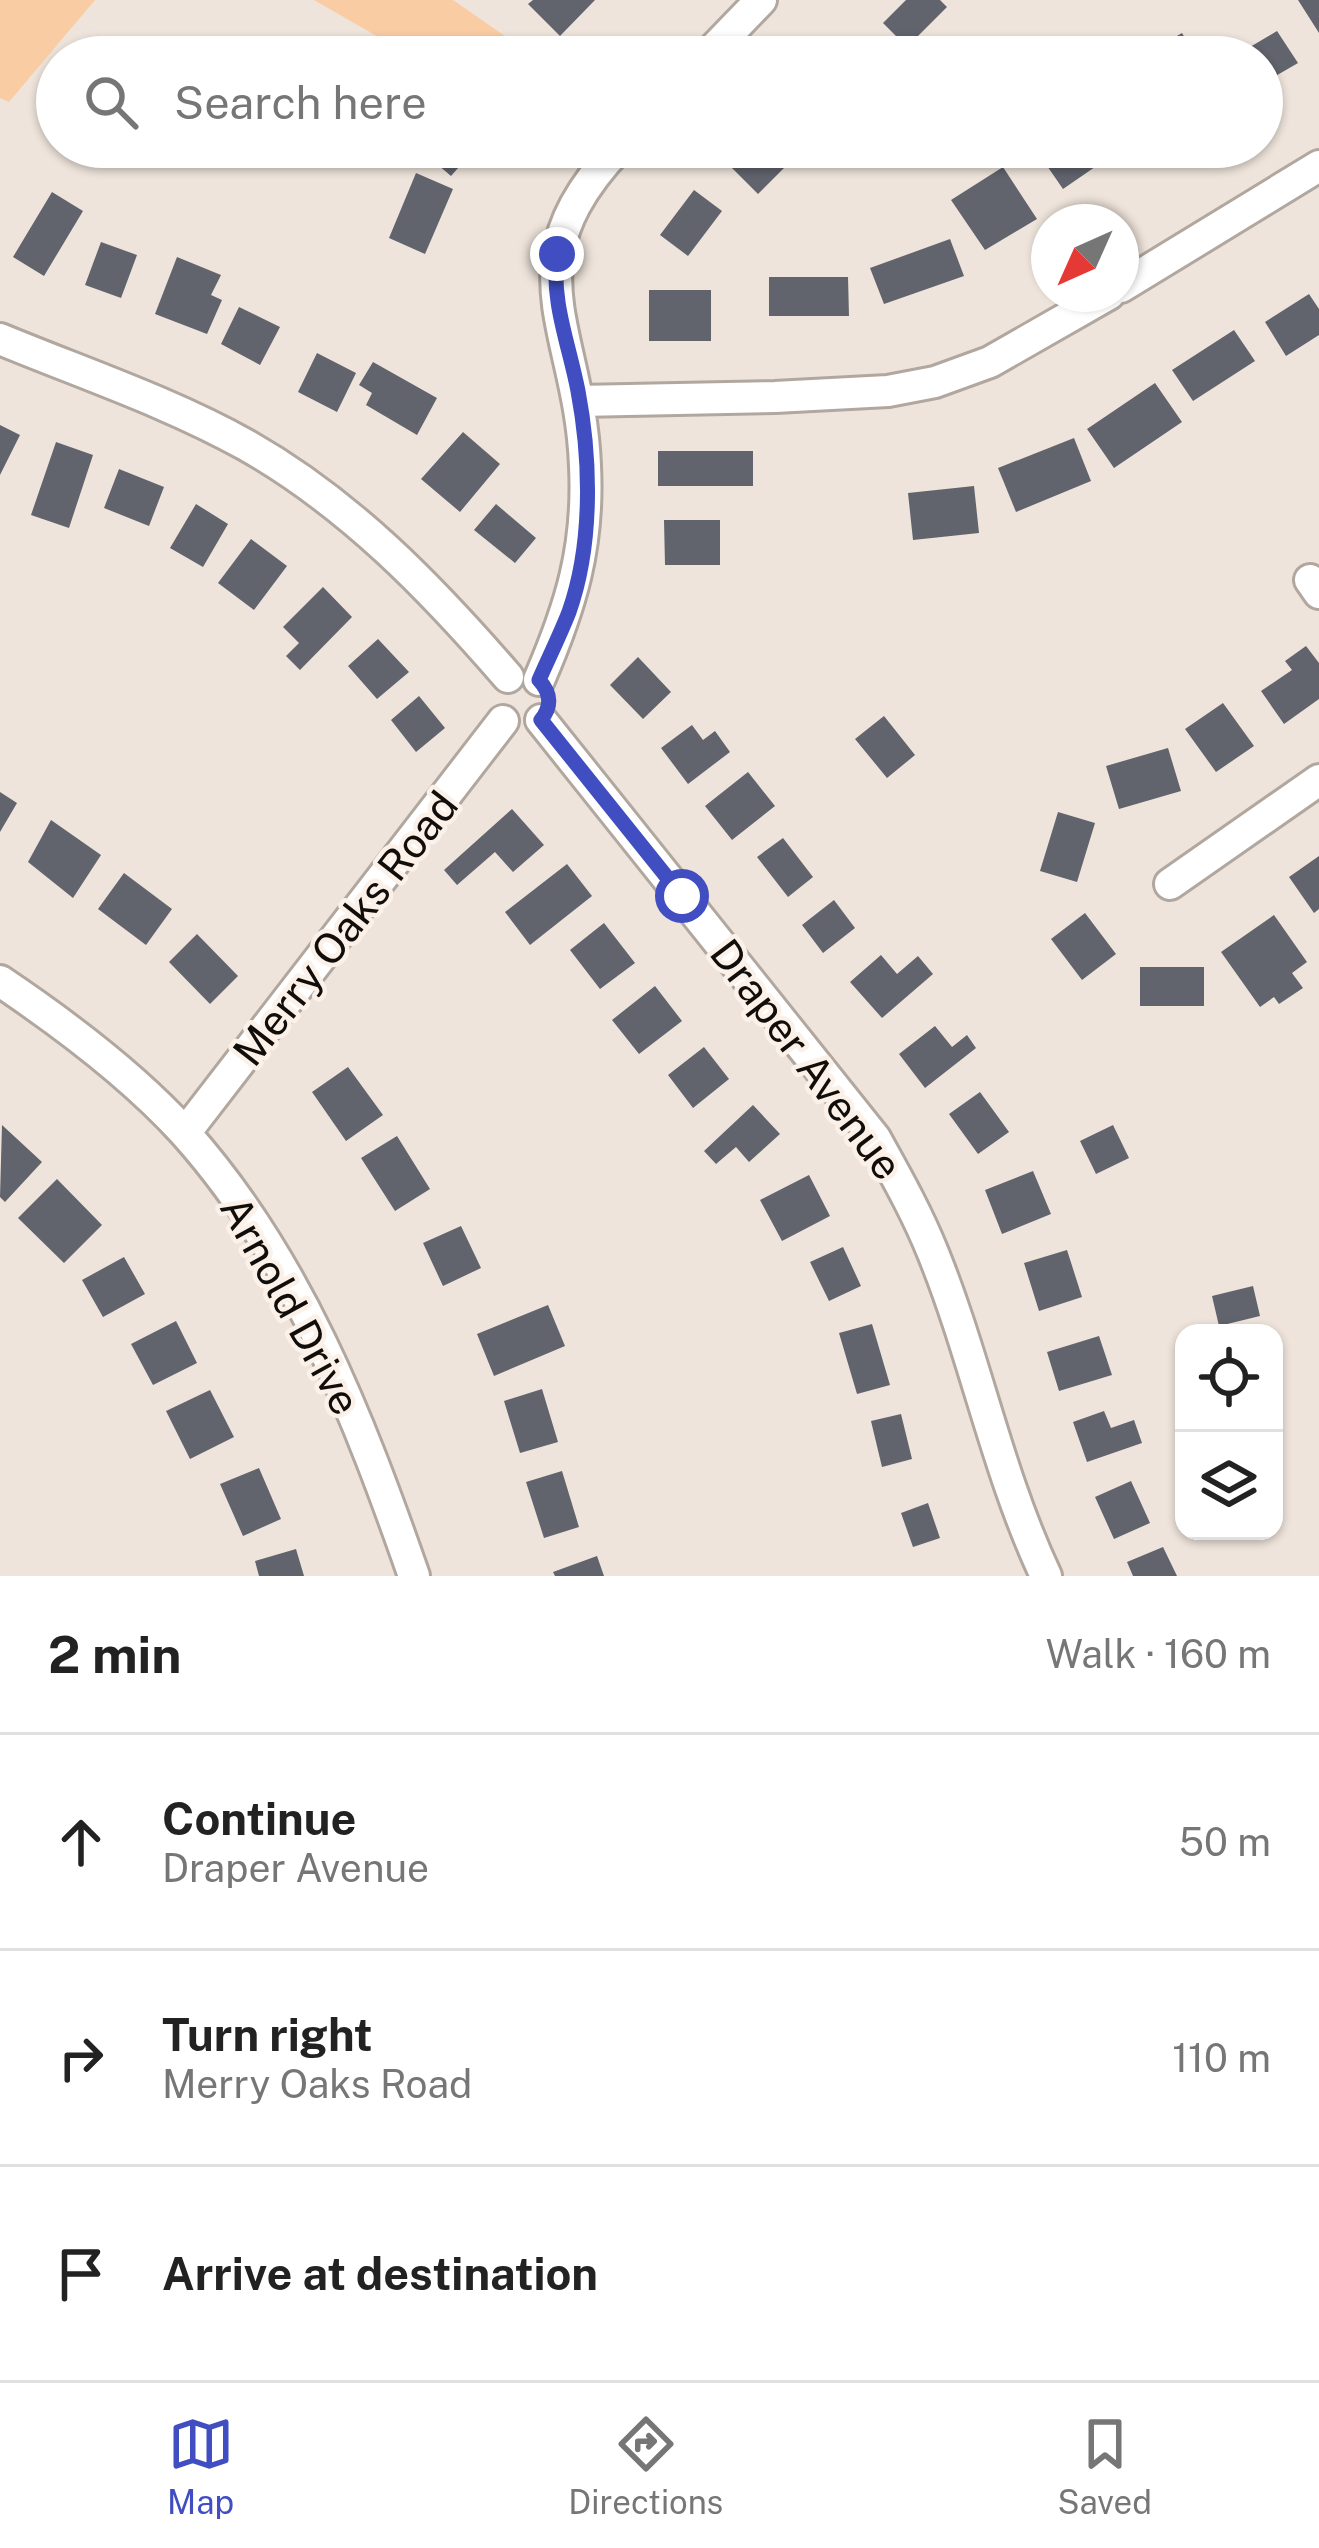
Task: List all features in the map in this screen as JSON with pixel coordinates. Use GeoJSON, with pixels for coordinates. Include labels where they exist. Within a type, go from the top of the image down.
{"type":"FeatureCollection","features":[{"type":"Feature","properties":{"kind":"street"},"geometry":{"type":"LineString","coordinates":[[726,36],[761,0]]}},
{"type":"Feature","properties":{"kind":"street"},"geometry":{"type":"LineString","coordinates":[[1139,276],[1319,166]]}},
{"type":"Feature","properties":{"kind":"street"},"geometry":{"type":"LineString","coordinates":[[539,680],[569,610],[580,565],[586,497],[579,401],[554,276],[559,240],[571,207],[600,168]]}},
{"type":"Feature","properties":{"kind":"street"},"geometry":{"type":"LineString","coordinates":[[579,401],[888,391],[935,382],[990,362],[1078,312]]}},
{"type":"Feature","properties":{"kind":"street"},"geometry":{"type":"LineString","coordinates":[[0,339],[174,410],[292,473],[389,549],[508,677]]}},
{"type":"Feature","properties":{"kind":"street"},"geometry":{"type":"LineString","coordinates":[[524,674],[539,680],[549,695],[541,720],[518,728],[503,721],[494,698],[508,677],[524,674]]}},
{"type":"Feature","properties":{"kind":"street","name":"Draper Avenue"},"geometry":{"type":"LineString","coordinates":[[541,720],[875,1138],[908,1195],[935,1257],[1000,1460],[1046,1576]]}},
{"type":"Feature","properties":{"kind":"street","name":"Merry Oaks Road"},"geometry":{"type":"LineString","coordinates":[[185,1133],[503,721]]}},
{"type":"Feature","properties":{"kind":"street"},"geometry":{"type":"LineString","coordinates":[[1170,884],[1319,780]]}},
{"type":"Feature","properties":{"kind":"street","name":"Arnold Drive"},"geometry":{"type":"LineString","coordinates":[[0,982],[70,1032],[185,1133],[229,1187],[275,1256],[332,1362],[414,1576]]}},
{"type":"Feature","properties":{"kind":"shaded area"},"geometry":{"type":"Polygon","coordinates":[[[0,0],[95,0],[65,36],[36,36],[36,70],[9,102],[0,98],[0,0]]]}},
{"type":"Feature","properties":{"kind":"shaded area"},"geometry":{"type":"Polygon","coordinates":[[[314,0],[453,0],[505,36],[377,36],[314,0]]]}},
{"type":"Feature","properties":{"kind":"building"},"geometry":{"type":"Polygon","coordinates":[[[533,0],[595,0],[560,36],[528,4],[533,0]]]}},
{"type":"Feature","properties":{"kind":"building"},"geometry":{"type":"Polygon","coordinates":[[[906,0],[940,0],[947,7],[918,36],[896,36],[883,23],[906,0]]]}},
{"type":"Feature","properties":{"kind":"building"},"geometry":{"type":"Polygon","coordinates":[[[1298,0],[1319,0],[1319,33],[1298,0]]]}},
{"type":"Feature","properties":{"kind":"building"},"geometry":{"type":"Polygon","coordinates":[[[1283,40],[1298,63],[1283,72],[1283,40]]]}},
{"type":"Feature","properties":{"kind":"building"},"geometry":{"type":"Polygon","coordinates":[[[732,168],[784,168],[758,194],[732,168]]]}},
{"type":"Feature","properties":{"kind":"building"},"geometry":{"type":"Polygon","coordinates":[[[1004,168],[1031,210],[1031,223],[985,250],[951,200],[1004,168]]]}},
{"type":"Feature","properties":{"kind":"building"},"geometry":{"type":"Polygon","coordinates":[[[1048,168],[1094,168],[1063,189],[1048,168]]]}},
{"type":"Feature","properties":{"kind":"building"},"geometry":{"type":"Polygon","coordinates":[[[416,173],[453,189],[425,254],[389,238],[416,173]]]}},
{"type":"Feature","properties":{"kind":"building"},"geometry":{"type":"Polygon","coordinates":[[[694,190],[722,211],[688,256],[660,235],[694,190]]]}},
{"type":"Feature","properties":{"kind":"building"},"geometry":{"type":"Polygon","coordinates":[[[52,192],[83,211],[44,276],[13,257],[52,192]]]}},
{"type":"Feature","properties":{"kind":"building"},"geometry":{"type":"Polygon","coordinates":[[[950,239],[964,276],[884,304],[870,268],[950,239]]]}},
{"type":"Feature","properties":{"kind":"building"},"geometry":{"type":"Polygon","coordinates":[[[101,242],[137,255],[121,298],[85,285],[101,242]]]}},
{"type":"Feature","properties":{"kind":"building"},"geometry":{"type":"Polygon","coordinates":[[[177,257],[221,275],[211,295],[222,300],[207,334],[155,314],[177,257]]]}},
{"type":"Feature","properties":{"kind":"building"},"geometry":{"type":"Polygon","coordinates":[[[769,277],[848,277],[849,316],[769,316],[769,277]]]}},
{"type":"Feature","properties":{"kind":"building"},"geometry":{"type":"Polygon","coordinates":[[[649,290],[711,290],[711,341],[649,341],[649,290]]]}},
{"type":"Feature","properties":{"kind":"building"},"geometry":{"type":"Polygon","coordinates":[[[1309,294],[1319,309],[1319,335],[1286,356],[1265,322],[1309,294]]]}},
{"type":"Feature","properties":{"kind":"building"},"geometry":{"type":"Polygon","coordinates":[[[239,307],[280,327],[260,365],[221,344],[239,307]]]}},
{"type":"Feature","properties":{"kind":"building"},"geometry":{"type":"Polygon","coordinates":[[[1234,330],[1255,361],[1193,401],[1172,370],[1234,330]]]}},
{"type":"Feature","properties":{"kind":"building"},"geometry":{"type":"Polygon","coordinates":[[[317,353],[356,373],[337,412],[298,392],[317,353]]]}},
{"type":"Feature","properties":{"kind":"building"},"geometry":{"type":"Polygon","coordinates":[[[373,362],[437,398],[417,435],[366,405],[372,393],[359,385],[373,362]]]}},
{"type":"Feature","properties":{"kind":"building"},"geometry":{"type":"Polygon","coordinates":[[[1155,383],[1182,422],[1114,468],[1087,429],[1155,383]]]}},
{"type":"Feature","properties":{"kind":"building"},"geometry":{"type":"Polygon","coordinates":[[[0,425],[20,435],[0,475],[0,425]]]}},
{"type":"Feature","properties":{"kind":"building"},"geometry":{"type":"Polygon","coordinates":[[[463,432],[500,464],[460,512],[421,479],[463,432]]]}},
{"type":"Feature","properties":{"kind":"building"},"geometry":{"type":"Polygon","coordinates":[[[1074,438],[1091,481],[1016,512],[998,468],[1074,438]]]}},
{"type":"Feature","properties":{"kind":"building"},"geometry":{"type":"Polygon","coordinates":[[[56,442],[93,455],[69,528],[31,515],[56,442]]]}},
{"type":"Feature","properties":{"kind":"building"},"geometry":{"type":"Polygon","coordinates":[[[658,451],[753,451],[753,486],[658,486],[658,451]]]}},
{"type":"Feature","properties":{"kind":"building"},"geometry":{"type":"Polygon","coordinates":[[[119,469],[164,487],[149,526],[104,508],[119,469]]]}},
{"type":"Feature","properties":{"kind":"building"},"geometry":{"type":"Polygon","coordinates":[[[974,486],[979,533],[913,540],[908,493],[974,486]]]}},
{"type":"Feature","properties":{"kind":"building"},"geometry":{"type":"Polygon","coordinates":[[[196,504],[228,524],[203,567],[170,548],[196,504]]]}},
{"type":"Feature","properties":{"kind":"building"},"geometry":{"type":"Polygon","coordinates":[[[496,504],[536,538],[515,563],[474,530],[496,504]]]}},
{"type":"Feature","properties":{"kind":"building"},"geometry":{"type":"Polygon","coordinates":[[[664,520],[720,520],[720,565],[665,565],[664,520]]]}},
{"type":"Feature","properties":{"kind":"building"},"geometry":{"type":"Polygon","coordinates":[[[251,539],[287,566],[254,610],[218,583],[251,539]]]}},
{"type":"Feature","properties":{"kind":"building"},"geometry":{"type":"Polygon","coordinates":[[[323,587],[352,617],[300,670],[286,656],[299,643],[283,627],[323,587]]]}},
{"type":"Feature","properties":{"kind":"building"},"geometry":{"type":"Polygon","coordinates":[[[378,639],[409,672],[377,699],[348,666],[378,639]]]}},
{"type":"Feature","properties":{"kind":"building"},"geometry":{"type":"Polygon","coordinates":[[[1306,646],[1319,663],[1319,699],[1284,724],[1261,691],[1292,670],[1285,661],[1306,646]]]}},
{"type":"Feature","properties":{"kind":"building"},"geometry":{"type":"Polygon","coordinates":[[[638,657],[671,692],[643,719],[610,685],[638,657]]]}},
{"type":"Feature","properties":{"kind":"building"},"geometry":{"type":"Polygon","coordinates":[[[419,696],[445,728],[416,752],[391,720],[419,696]]]}},
{"type":"Feature","properties":{"kind":"building"},"geometry":{"type":"Polygon","coordinates":[[[1223,703],[1254,746],[1216,772],[1185,729],[1223,703]]]}},
{"type":"Feature","properties":{"kind":"building"},"geometry":{"type":"Polygon","coordinates":[[[884,716],[915,755],[887,778],[855,739],[884,716]]]}},
{"type":"Feature","properties":{"kind":"building"},"geometry":{"type":"Polygon","coordinates":[[[692,725],[703,740],[715,731],[730,752],[688,784],[661,748],[692,725]]]}},
{"type":"Feature","properties":{"kind":"building"},"geometry":{"type":"Polygon","coordinates":[[[1168,748],[1181,791],[1119,809],[1106,766],[1168,748]]]}},
{"type":"Feature","properties":{"kind":"building"},"geometry":{"type":"Polygon","coordinates":[[[748,772],[775,806],[732,840],[705,806],[748,772]]]}},
{"type":"Feature","properties":{"kind":"building"},"geometry":{"type":"Polygon","coordinates":[[[0,792],[17,803],[0,832],[0,792]]]}},
{"type":"Feature","properties":{"kind":"building"},"geometry":{"type":"Polygon","coordinates":[[[512,809],[544,845],[513,872],[495,852],[457,885],[444,870],[512,809]]]}},
{"type":"Feature","properties":{"kind":"building"},"geometry":{"type":"Polygon","coordinates":[[[1058,812],[1095,823],[1077,882],[1040,871],[1058,812]]]}},
{"type":"Feature","properties":{"kind":"building"},"geometry":{"type":"Polygon","coordinates":[[[51,820],[101,855],[73,898],[28,862],[51,820]]]}},
{"type":"Feature","properties":{"kind":"building"},"geometry":{"type":"Polygon","coordinates":[[[783,838],[813,877],[788,897],[757,857],[783,838]]]}},
{"type":"Feature","properties":{"kind":"building"},"geometry":{"type":"Polygon","coordinates":[[[1319,856],[1319,909],[1314,913],[1289,877],[1319,856]]]}},
{"type":"Feature","properties":{"kind":"building"},"geometry":{"type":"Polygon","coordinates":[[[567,864],[592,896],[530,945],[505,912],[567,864]]]}},
{"type":"Feature","properties":{"kind":"building"},"geometry":{"type":"Polygon","coordinates":[[[124,873],[172,909],[146,945],[98,909],[124,873]]]}},
{"type":"Feature","properties":{"kind":"building"},"geometry":{"type":"Polygon","coordinates":[[[834,900],[855,928],[823,953],[802,925],[834,900]]]}},
{"type":"Feature","properties":{"kind":"building"},"geometry":{"type":"Polygon","coordinates":[[[1085,913],[1116,954],[1082,980],[1051,939],[1085,913]]]}},
{"type":"Feature","properties":{"kind":"building"},"geometry":{"type":"Polygon","coordinates":[[[1274,915],[1307,962],[1292,973],[1303,988],[1279,1004],[1274,997],[1260,1007],[1221,952],[1274,915]]]}},
{"type":"Feature","properties":{"kind":"building"},"geometry":{"type":"Polygon","coordinates":[[[604,923],[635,963],[600,989],[570,950],[604,923]]]}},
{"type":"Feature","properties":{"kind":"building"},"geometry":{"type":"Polygon","coordinates":[[[197,934],[238,976],[210,1004],[169,962],[197,934]]]}},
{"type":"Feature","properties":{"kind":"building"},"geometry":{"type":"Polygon","coordinates":[[[881,955],[897,974],[918,956],[933,974],[882,1018],[850,982],[881,955]]]}},
{"type":"Feature","properties":{"kind":"building"},"geometry":{"type":"Polygon","coordinates":[[[1140,967],[1204,967],[1204,1006],[1140,1006],[1140,967]]]}},
{"type":"Feature","properties":{"kind":"building"},"geometry":{"type":"Polygon","coordinates":[[[655,986],[682,1021],[639,1054],[612,1020],[655,986]]]}},
{"type":"Feature","properties":{"kind":"building"},"geometry":{"type":"Polygon","coordinates":[[[935,1026],[952,1047],[967,1035],[976,1048],[925,1088],[899,1054],[935,1026]]]}},
{"type":"Feature","properties":{"kind":"building"},"geometry":{"type":"Polygon","coordinates":[[[704,1047],[729,1079],[693,1108],[668,1075],[704,1047]]]}},
{"type":"Feature","properties":{"kind":"building"},"geometry":{"type":"Polygon","coordinates":[[[348,1067],[383,1115],[346,1141],[312,1092],[348,1067]]]}},
{"type":"Feature","properties":{"kind":"building"},"geometry":{"type":"Polygon","coordinates":[[[980,1092],[1009,1132],[978,1154],[949,1114],[980,1092]]]}},
{"type":"Feature","properties":{"kind":"building"},"geometry":{"type":"Polygon","coordinates":[[[753,1105],[780,1134],[749,1162],[736,1147],[716,1164],[704,1151],[753,1105]]]}},
{"type":"Feature","properties":{"kind":"building"},"geometry":{"type":"Polygon","coordinates":[[[2,1125],[42,1162],[5,1202],[0,1197],[2,1125]]]}},
{"type":"Feature","properties":{"kind":"building"},"geometry":{"type":"Polygon","coordinates":[[[1113,1125],[1129,1158],[1096,1174],[1080,1141],[1113,1125]]]}},
{"type":"Feature","properties":{"kind":"building"},"geometry":{"type":"Polygon","coordinates":[[[397,1136],[430,1189],[395,1211],[361,1158],[397,1136]]]}},
{"type":"Feature","properties":{"kind":"building"},"geometry":{"type":"Polygon","coordinates":[[[1033,1171],[1051,1214],[1002,1234],[985,1190],[1033,1171]]]}},
{"type":"Feature","properties":{"kind":"building"},"geometry":{"type":"Polygon","coordinates":[[[809,1175],[830,1216],[782,1241],[760,1200],[809,1175]]]}},
{"type":"Feature","properties":{"kind":"building"},"geometry":{"type":"Polygon","coordinates":[[[57,1179],[102,1225],[64,1263],[18,1218],[57,1179]]]}},
{"type":"Feature","properties":{"kind":"building"},"geometry":{"type":"Polygon","coordinates":[[[461,1226],[481,1268],[443,1286],[423,1243],[461,1226]]]}},
{"type":"Feature","properties":{"kind":"building"},"geometry":{"type":"Polygon","coordinates":[[[843,1247],[861,1286],[829,1301],[810,1262],[843,1247]]]}},
{"type":"Feature","properties":{"kind":"building"},"geometry":{"type":"Polygon","coordinates":[[[1067,1250],[1082,1297],[1039,1311],[1024,1263],[1067,1250]]]}},
{"type":"Feature","properties":{"kind":"building"},"geometry":{"type":"Polygon","coordinates":[[[124,1257],[145,1294],[103,1317],[82,1280],[124,1257]]]}},
{"type":"Feature","properties":{"kind":"building"},"geometry":{"type":"Polygon","coordinates":[[[1253,1286],[1260,1316],[1219,1324],[1212,1296],[1253,1286]]]}},
{"type":"Feature","properties":{"kind":"building"},"geometry":{"type":"Polygon","coordinates":[[[548,1305],[565,1346],[494,1376],[477,1334],[548,1305]]]}},
{"type":"Feature","properties":{"kind":"building"},"geometry":{"type":"Polygon","coordinates":[[[176,1321],[197,1363],[153,1385],[131,1344],[176,1321]]]}},
{"type":"Feature","properties":{"kind":"building"},"geometry":{"type":"Polygon","coordinates":[[[872,1324],[890,1385],[857,1394],[839,1333],[872,1324]]]}},
{"type":"Feature","properties":{"kind":"building"},"geometry":{"type":"Polygon","coordinates":[[[1099,1336],[1112,1375],[1059,1391],[1047,1352],[1099,1336]]]}},
{"type":"Feature","properties":{"kind":"building"},"geometry":{"type":"Polygon","coordinates":[[[542,1389],[558,1442],[520,1453],[504,1401],[542,1389]]]}},
{"type":"Feature","properties":{"kind":"building"},"geometry":{"type":"Polygon","coordinates":[[[210,1390],[234,1437],[190,1459],[166,1411],[210,1390]]]}},
{"type":"Feature","properties":{"kind":"building"},"geometry":{"type":"Polygon","coordinates":[[[1104,1411],[1111,1428],[1134,1420],[1142,1443],[1087,1462],[1073,1422],[1104,1411]]]}},
{"type":"Feature","properties":{"kind":"building"},"geometry":{"type":"Polygon","coordinates":[[[901,1414],[912,1459],[882,1467],[871,1421],[901,1414]]]}},
{"type":"Feature","properties":{"kind":"building"},"geometry":{"type":"Polygon","coordinates":[[[259,1468],[281,1519],[243,1536],[220,1484],[259,1468]]]}},
{"type":"Feature","properties":{"kind":"building"},"geometry":{"type":"Polygon","coordinates":[[[562,1471],[579,1527],[544,1538],[526,1482],[562,1471]]]}},
{"type":"Feature","properties":{"kind":"building"},"geometry":{"type":"Polygon","coordinates":[[[1131,1481],[1150,1523],[1114,1539],[1095,1497],[1131,1481]]]}},
{"type":"Feature","properties":{"kind":"building"},"geometry":{"type":"Polygon","coordinates":[[[928,1503],[940,1538],[913,1547],[901,1513],[928,1503]]]}},
{"type":"Feature","properties":{"kind":"building"},"geometry":{"type":"Polygon","coordinates":[[[1163,1547],[1177,1576],[1133,1576],[1127,1562],[1163,1547]]]}},
{"type":"Feature","properties":{"kind":"building"},"geometry":{"type":"Polygon","coordinates":[[[296,1549],[304,1576],[259,1576],[255,1561],[296,1549]]]}},
{"type":"Feature","properties":{"kind":"building"},"geometry":{"type":"Polygon","coordinates":[[[597,1556],[604,1576],[555,1576],[553,1572],[597,1556]]]}},
{"type":"Feature","properties":{"kind":"route"},"geometry":{"type":"LineString","coordinates":[[557,254],[558,312],[578,392],[586,497],[580,565],[569,610],[539,680],[549,695],[541,720],[682,896]]}}]}
